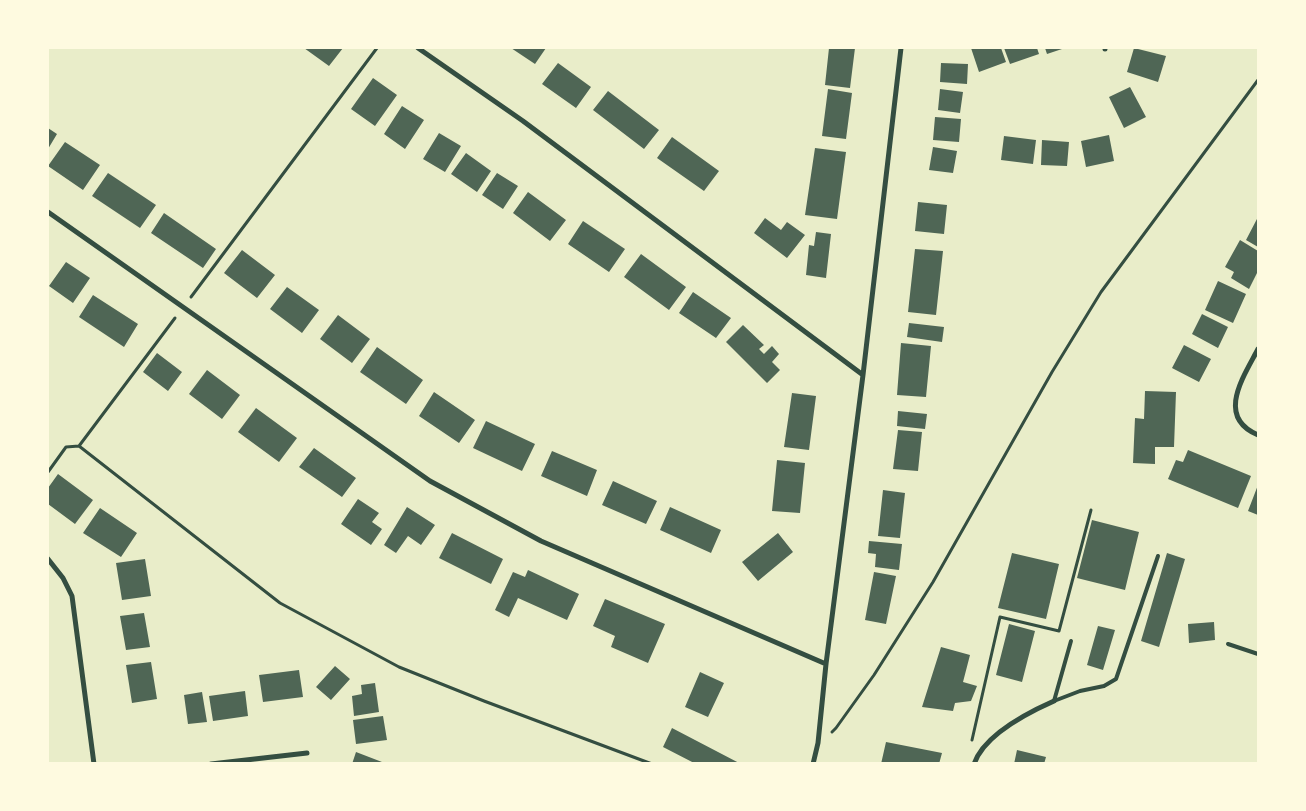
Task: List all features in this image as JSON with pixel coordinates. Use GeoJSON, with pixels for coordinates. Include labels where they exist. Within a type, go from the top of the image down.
{"type":"FeatureCollection","features":[{"type":"Feature","properties":{"kind":"street"},"geometry":{"type":"LineString","coordinates":[[418,48],[523,121],[863,376]]}},
{"type":"Feature","properties":{"kind":"street"},"geometry":{"type":"LineString","coordinates":[[813,764],[818,743],[826,664],[863,376],[900,48]]}},
{"type":"Feature","properties":{"kind":"street"},"geometry":{"type":"LineString","coordinates":[[48,212],[430,482],[541,541],[826,664]]}},
{"type":"Feature","properties":{"kind":"street"},"geometry":{"type":"LineString","coordinates":[[1258,349],[1237,390],[1235,407],[1240,420],[1250,432],[1258,435]]}},
{"type":"Feature","properties":{"kind":"street"},"geometry":{"type":"LineString","coordinates":[[48,559],[63,578],[72,596],[94,764]]}},
{"type":"Feature","properties":{"kind":"street"},"geometry":{"type":"LineString","coordinates":[[974,764],[984,745],[1009,725],[1054,701]]}},
{"type":"Feature","properties":{"kind":"street"},"geometry":{"type":"LineString","coordinates":[[210,764],[307,753]]}},
{"type":"Feature","properties":{"kind":"lane"},"geometry":{"type":"LineString","coordinates":[[1054,701],[1080,691],[1104,686],[1116,679],[1158,556]]}},
{"type":"Feature","properties":{"kind":"lane"},"geometry":{"type":"LineString","coordinates":[[1054,701],[1071,641]]}},
{"type":"Feature","properties":{"kind":"lane"},"geometry":{"type":"LineString","coordinates":[[1228,644],[1258,654]]}},
{"type":"Feature","properties":{"kind":"path"},"geometry":{"type":"LineString","coordinates":[[79,446],[377,48]]}},
{"type":"Feature","properties":{"kind":"path"},"geometry":{"type":"LineString","coordinates":[[818,743],[836,728],[874,674],[933,582],[1052,372],[1101,292],[1258,80]]}},
{"type":"Feature","properties":{"kind":"path"},"geometry":{"type":"LineString","coordinates":[[48,472],[66,447],[79,446],[280,603],[399,667],[652,764]]}},
{"type":"Feature","properties":{"kind":"path"},"geometry":{"type":"LineString","coordinates":[[1071,641],[1057,638],[1091,510]]}},
{"type":"Feature","properties":{"kind":"path"},"geometry":{"type":"LineString","coordinates":[[971,742],[1000,617],[1059,631]]}},
{"type":"Feature","properties":{"kind":"building"},"geometry":{"type":"Polygon","coordinates":[[[304,48],[343,48],[329,66],[304,48]]]}},
{"type":"Feature","properties":{"kind":"building"},"geometry":{"type":"Polygon","coordinates":[[[511,48],[546,48],[535,64],[511,48]]]}},
{"type":"Feature","properties":{"kind":"building"},"geometry":{"type":"Polygon","coordinates":[[[829,48],[855,48],[850,88],[825,85],[829,48]]]}},
{"type":"Feature","properties":{"kind":"building"},"geometry":{"type":"Polygon","coordinates":[[[971,48],[1001,48],[1006,62],[979,72],[971,48]]]}},
{"type":"Feature","properties":{"kind":"building"},"geometry":{"type":"Polygon","coordinates":[[[1004,48],[1037,48],[1039,54],[1010,64],[1004,48]]]}},
{"type":"Feature","properties":{"kind":"building"},"geometry":{"type":"Polygon","coordinates":[[[1045,48],[1065,48],[1047,54],[1045,48]]]}},
{"type":"Feature","properties":{"kind":"building"},"geometry":{"type":"Polygon","coordinates":[[[1134,48],[1166,56],[1158,82],[1127,72],[1134,48]]]}},
{"type":"Feature","properties":{"kind":"building"},"geometry":{"type":"Polygon","coordinates":[[[558,63],[591,87],[576,108],[542,84],[558,63]]]}},
{"type":"Feature","properties":{"kind":"building"},"geometry":{"type":"Polygon","coordinates":[[[941,63],[968,64],[967,84],[940,82],[941,63]]]}},
{"type":"Feature","properties":{"kind":"building"},"geometry":{"type":"Polygon","coordinates":[[[373,78],[397,95],[375,126],[351,109],[373,78]]]}},
{"type":"Feature","properties":{"kind":"building"},"geometry":{"type":"Polygon","coordinates":[[[1130,87],[1146,117],[1124,128],[1109,97],[1130,87]]]}},
{"type":"Feature","properties":{"kind":"building"},"geometry":{"type":"Polygon","coordinates":[[[828,89],[852,93],[846,139],[822,136],[828,89]]]}},
{"type":"Feature","properties":{"kind":"building"},"geometry":{"type":"Polygon","coordinates":[[[940,89],[963,92],[960,113],[938,110],[940,89]]]}},
{"type":"Feature","properties":{"kind":"building"},"geometry":{"type":"Polygon","coordinates":[[[608,91],[659,130],[644,149],[593,110],[608,91]]]}},
{"type":"Feature","properties":{"kind":"building"},"geometry":{"type":"Polygon","coordinates":[[[402,106],[424,120],[405,149],[384,134],[402,106]]]}},
{"type":"Feature","properties":{"kind":"building"},"geometry":{"type":"Polygon","coordinates":[[[935,117],[961,119],[959,142],[933,140],[935,117]]]}},
{"type":"Feature","properties":{"kind":"building"},"geometry":{"type":"Polygon","coordinates":[[[48,128],[57,134],[48,149],[48,128]]]}},
{"type":"Feature","properties":{"kind":"building"},"geometry":{"type":"Polygon","coordinates":[[[439,133],[461,146],[445,172],[423,159],[439,133]]]}},
{"type":"Feature","properties":{"kind":"building"},"geometry":{"type":"Polygon","coordinates":[[[1109,135],[1114,161],[1086,167],[1081,141],[1109,135]]]}},
{"type":"Feature","properties":{"kind":"building"},"geometry":{"type":"Polygon","coordinates":[[[1004,136],[1036,140],[1033,164],[1001,160],[1004,136]]]}},
{"type":"Feature","properties":{"kind":"building"},"geometry":{"type":"Polygon","coordinates":[[[672,137],[719,171],[704,191],[657,158],[672,137]]]}},
{"type":"Feature","properties":{"kind":"building"},"geometry":{"type":"Polygon","coordinates":[[[1042,140],[1069,142],[1067,166],[1041,165],[1042,140]]]}},
{"type":"Feature","properties":{"kind":"building"},"geometry":{"type":"Polygon","coordinates":[[[65,142],[100,165],[83,190],[48,166],[65,142]]]}},
{"type":"Feature","properties":{"kind":"building"},"geometry":{"type":"Polygon","coordinates":[[[933,147],[957,151],[953,173],[929,170],[933,147]]]}},
{"type":"Feature","properties":{"kind":"building"},"geometry":{"type":"Polygon","coordinates":[[[815,148],[846,152],[837,219],[805,215],[815,148]]]}},
{"type":"Feature","properties":{"kind":"building"},"geometry":{"type":"Polygon","coordinates":[[[466,153],[491,171],[477,192],[451,174],[466,153]]]}},
{"type":"Feature","properties":{"kind":"building"},"geometry":{"type":"Polygon","coordinates":[[[108,173],[156,205],[140,228],[92,196],[108,173]]]}},
{"type":"Feature","properties":{"kind":"building"},"geometry":{"type":"Polygon","coordinates":[[[497,173],[518,186],[503,209],[482,195],[497,173]]]}},
{"type":"Feature","properties":{"kind":"building"},"geometry":{"type":"Polygon","coordinates":[[[528,192],[566,220],[550,241],[513,213],[528,192]]]}},
{"type":"Feature","properties":{"kind":"building"},"geometry":{"type":"Polygon","coordinates":[[[918,202],[947,205],[944,234],[915,231],[918,202]]]}},
{"type":"Feature","properties":{"kind":"building"},"geometry":{"type":"Polygon","coordinates":[[[164,213],[216,249],[203,268],[151,233],[164,213]]]}},
{"type":"Feature","properties":{"kind":"building"},"geometry":{"type":"Polygon","coordinates":[[[1258,217],[1258,247],[1246,240],[1258,217]]]}},
{"type":"Feature","properties":{"kind":"building"},"geometry":{"type":"Polygon","coordinates":[[[765,218],[781,230],[787,222],[805,235],[787,258],[754,233],[765,218]]]}},
{"type":"Feature","properties":{"kind":"building"},"geometry":{"type":"Polygon","coordinates":[[[583,221],[625,249],[609,272],[568,244],[583,221]]]}},
{"type":"Feature","properties":{"kind":"building"},"geometry":{"type":"Polygon","coordinates":[[[816,232],[831,234],[826,278],[806,275],[809,245],[814,246],[816,232]]]}},
{"type":"Feature","properties":{"kind":"building"},"geometry":{"type":"Polygon","coordinates":[[[1240,240],[1258,251],[1258,271],[1249,289],[1231,278],[1234,272],[1225,267],[1240,240]]]}},
{"type":"Feature","properties":{"kind":"building"},"geometry":{"type":"Polygon","coordinates":[[[915,249],[943,251],[936,315],[908,312],[915,249]]]}},
{"type":"Feature","properties":{"kind":"building"},"geometry":{"type":"Polygon","coordinates":[[[242,250],[275,275],[257,298],[224,273],[242,250]]]}},
{"type":"Feature","properties":{"kind":"building"},"geometry":{"type":"Polygon","coordinates":[[[641,254],[686,287],[669,310],[624,277],[641,254]]]}},
{"type":"Feature","properties":{"kind":"building"},"geometry":{"type":"Polygon","coordinates":[[[66,262],[90,278],[73,303],[49,286],[66,262]]]}},
{"type":"Feature","properties":{"kind":"building"},"geometry":{"type":"Polygon","coordinates":[[[1218,281],[1246,294],[1233,323],[1205,310],[1218,281]]]}},
{"type":"Feature","properties":{"kind":"building"},"geometry":{"type":"Polygon","coordinates":[[[287,287],[319,310],[302,333],[270,309],[287,287]]]}},
{"type":"Feature","properties":{"kind":"building"},"geometry":{"type":"Polygon","coordinates":[[[693,292],[731,318],[716,338],[679,313],[693,292]]]}},
{"type":"Feature","properties":{"kind":"building"},"geometry":{"type":"Polygon","coordinates":[[[93,295],[138,324],[124,347],[79,317],[93,295]]]}},
{"type":"Feature","properties":{"kind":"building"},"geometry":{"type":"Polygon","coordinates":[[[1202,314],[1228,327],[1218,348],[1192,334],[1202,314]]]}},
{"type":"Feature","properties":{"kind":"building"},"geometry":{"type":"Polygon","coordinates":[[[338,315],[370,339],[352,363],[320,339],[338,315]]]}},
{"type":"Feature","properties":{"kind":"building"},"geometry":{"type":"Polygon","coordinates":[[[909,323],[944,327],[942,342],[907,337],[909,323]]]}},
{"type":"Feature","properties":{"kind":"building"},"geometry":{"type":"Polygon","coordinates":[[[743,325],[764,345],[759,349],[764,354],[772,346],[779,354],[772,362],[780,370],[767,383],[726,342],[743,325]]]}},
{"type":"Feature","properties":{"kind":"building"},"geometry":{"type":"Polygon","coordinates":[[[901,343],[931,346],[926,397],[897,395],[901,343]]]}},
{"type":"Feature","properties":{"kind":"building"},"geometry":{"type":"Polygon","coordinates":[[[1184,345],[1211,359],[1199,382],[1172,368],[1184,345]]]}},
{"type":"Feature","properties":{"kind":"building"},"geometry":{"type":"Polygon","coordinates":[[[377,347],[423,380],[406,404],[360,372],[377,347]]]}},
{"type":"Feature","properties":{"kind":"building"},"geometry":{"type":"Polygon","coordinates":[[[157,353],[182,372],[168,391],[143,372],[157,353]]]}},
{"type":"Feature","properties":{"kind":"building"},"geometry":{"type":"Polygon","coordinates":[[[207,370],[240,395],[222,419],[189,394],[207,370]]]}},
{"type":"Feature","properties":{"kind":"building"},"geometry":{"type":"Polygon","coordinates":[[[1145,391],[1176,392],[1174,447],[1155,447],[1155,464],[1133,463],[1135,418],[1144,419],[1145,391]]]}},
{"type":"Feature","properties":{"kind":"building"},"geometry":{"type":"Polygon","coordinates":[[[434,392],[475,420],[459,443],[419,416],[434,392]]]}},
{"type":"Feature","properties":{"kind":"building"},"geometry":{"type":"Polygon","coordinates":[[[792,393],[816,396],[809,450],[784,447],[792,393]]]}},
{"type":"Feature","properties":{"kind":"building"},"geometry":{"type":"Polygon","coordinates":[[[256,408],[297,438],[279,462],[238,432],[256,408]]]}},
{"type":"Feature","properties":{"kind":"building"},"geometry":{"type":"Polygon","coordinates":[[[898,411],[927,414],[925,429],[897,426],[898,411]]]}},
{"type":"Feature","properties":{"kind":"building"},"geometry":{"type":"Polygon","coordinates":[[[486,421],[535,444],[522,471],[473,448],[486,421]]]}},
{"type":"Feature","properties":{"kind":"building"},"geometry":{"type":"Polygon","coordinates":[[[898,430],[922,432],[918,471],[893,469],[898,430]]]}},
{"type":"Feature","properties":{"kind":"building"},"geometry":{"type":"Polygon","coordinates":[[[314,448],[356,478],[342,497],[299,467],[314,448]]]}},
{"type":"Feature","properties":{"kind":"building"},"geometry":{"type":"Polygon","coordinates":[[[1188,450],[1251,476],[1238,508],[1168,479],[1176,460],[1183,462],[1188,450]]]}},
{"type":"Feature","properties":{"kind":"building"},"geometry":{"type":"Polygon","coordinates":[[[552,451],[597,470],[587,496],[541,476],[552,451]]]}},
{"type":"Feature","properties":{"kind":"building"},"geometry":{"type":"Polygon","coordinates":[[[777,460],[805,463],[800,513],[772,511],[777,460]]]}},
{"type":"Feature","properties":{"kind":"building"},"geometry":{"type":"Polygon","coordinates":[[[58,474],[93,500],[75,524],[48,504],[48,488],[58,474]]]}},
{"type":"Feature","properties":{"kind":"building"},"geometry":{"type":"Polygon","coordinates":[[[613,481],[657,501],[646,524],[602,505],[613,481]]]}},
{"type":"Feature","properties":{"kind":"building"},"geometry":{"type":"Polygon","coordinates":[[[1258,485],[1258,515],[1248,511],[1258,485]]]}},
{"type":"Feature","properties":{"kind":"building"},"geometry":{"type":"Polygon","coordinates":[[[883,490],[905,493],[900,538],[878,536],[883,490]]]}},
{"type":"Feature","properties":{"kind":"building"},"geometry":{"type":"Polygon","coordinates":[[[358,499],[379,513],[372,522],[382,529],[371,545],[341,524],[358,499]]]}},
{"type":"Feature","properties":{"kind":"building"},"geometry":{"type":"Polygon","coordinates":[[[407,507],[435,525],[421,545],[408,536],[396,553],[384,545],[407,507]]]}},
{"type":"Feature","properties":{"kind":"building"},"geometry":{"type":"Polygon","coordinates":[[[670,507],[721,530],[711,553],[660,530],[670,507]]]}},
{"type":"Feature","properties":{"kind":"building"},"geometry":{"type":"Polygon","coordinates":[[[100,508],[137,533],[121,557],[83,533],[100,508]]]}},
{"type":"Feature","properties":{"kind":"building"},"geometry":{"type":"Polygon","coordinates":[[[1092,520],[1139,532],[1125,590],[1077,578],[1092,520]]]}},
{"type":"Feature","properties":{"kind":"building"},"geometry":{"type":"Polygon","coordinates":[[[452,533],[503,559],[491,584],[439,558],[452,533]]]}},
{"type":"Feature","properties":{"kind":"building"},"geometry":{"type":"Polygon","coordinates":[[[778,533],[793,552],[758,581],[742,562],[778,533]]]}},
{"type":"Feature","properties":{"kind":"building"},"geometry":{"type":"Polygon","coordinates":[[[869,541],[902,544],[899,570],[875,567],[876,554],[868,553],[869,541]]]}},
{"type":"Feature","properties":{"kind":"building"},"geometry":{"type":"Polygon","coordinates":[[[1012,553],[1059,564],[1046,619],[998,608],[1012,553]]]}},
{"type":"Feature","properties":{"kind":"building"},"geometry":{"type":"Polygon","coordinates":[[[1167,553],[1185,559],[1159,647],[1141,641],[1167,553]]]}},
{"type":"Feature","properties":{"kind":"building"},"geometry":{"type":"Polygon","coordinates":[[[145,559],[151,596],[122,600],[116,563],[145,559]]]}},
{"type":"Feature","properties":{"kind":"building"},"geometry":{"type":"Polygon","coordinates":[[[528,570],[579,594],[567,620],[518,598],[509,617],[495,610],[513,572],[525,577],[528,570]]]}},
{"type":"Feature","properties":{"kind":"building"},"geometry":{"type":"Polygon","coordinates":[[[874,572],[896,576],[886,624],[865,620],[874,572]]]}},
{"type":"Feature","properties":{"kind":"building"},"geometry":{"type":"Polygon","coordinates":[[[605,599],[665,624],[648,663],[611,647],[615,636],[593,626],[605,599]]]}},
{"type":"Feature","properties":{"kind":"building"},"geometry":{"type":"Polygon","coordinates":[[[144,613],[150,647],[126,650],[120,616],[144,613]]]}},
{"type":"Feature","properties":{"kind":"building"},"geometry":{"type":"Polygon","coordinates":[[[1214,622],[1215,640],[1189,643],[1188,624],[1214,622]]]}},
{"type":"Feature","properties":{"kind":"building"},"geometry":{"type":"Polygon","coordinates":[[[1009,624],[1035,631],[1022,682],[996,675],[1009,624]]]}},
{"type":"Feature","properties":{"kind":"building"},"geometry":{"type":"Polygon","coordinates":[[[1098,626],[1115,630],[1103,670],[1087,665],[1098,626]]]}},
{"type":"Feature","properties":{"kind":"building"},"geometry":{"type":"Polygon","coordinates":[[[941,647],[970,655],[963,682],[977,686],[971,701],[955,703],[953,711],[922,707],[941,647]]]}},
{"type":"Feature","properties":{"kind":"building"},"geometry":{"type":"Polygon","coordinates":[[[151,662],[157,699],[132,703],[126,665],[151,662]]]}},
{"type":"Feature","properties":{"kind":"building"},"geometry":{"type":"Polygon","coordinates":[[[335,666],[350,679],[331,700],[316,687],[335,666]]]}},
{"type":"Feature","properties":{"kind":"building"},"geometry":{"type":"Polygon","coordinates":[[[299,670],[303,697],[263,702],[259,675],[299,670]]]}},
{"type":"Feature","properties":{"kind":"building"},"geometry":{"type":"Polygon","coordinates":[[[700,672],[724,683],[708,717],[685,707],[700,672]]]}},
{"type":"Feature","properties":{"kind":"building"},"geometry":{"type":"Polygon","coordinates":[[[375,683],[379,712],[354,716],[352,696],[362,694],[361,685],[375,683]]]}},
{"type":"Feature","properties":{"kind":"building"},"geometry":{"type":"Polygon","coordinates":[[[245,691],[248,716],[213,721],[209,696],[245,691]]]}},
{"type":"Feature","properties":{"kind":"building"},"geometry":{"type":"Polygon","coordinates":[[[202,692],[207,722],[188,724],[184,695],[202,692]]]}},
{"type":"Feature","properties":{"kind":"building"},"geometry":{"type":"Polygon","coordinates":[[[383,716],[387,740],[356,744],[353,720],[383,716]]]}},
{"type":"Feature","properties":{"kind":"building"},"geometry":{"type":"Polygon","coordinates":[[[672,728],[741,764],[696,764],[663,747],[672,728]]]}},
{"type":"Feature","properties":{"kind":"building"},"geometry":{"type":"Polygon","coordinates":[[[886,742],[942,753],[939,764],[881,764],[886,742]]]}},
{"type":"Feature","properties":{"kind":"building"},"geometry":{"type":"Polygon","coordinates":[[[1017,750],[1046,757],[1044,764],[1014,764],[1017,750]]]}},
{"type":"Feature","properties":{"kind":"building"},"geometry":{"type":"Polygon","coordinates":[[[356,752],[382,762],[382,764],[352,764],[356,752]]]}}]}
